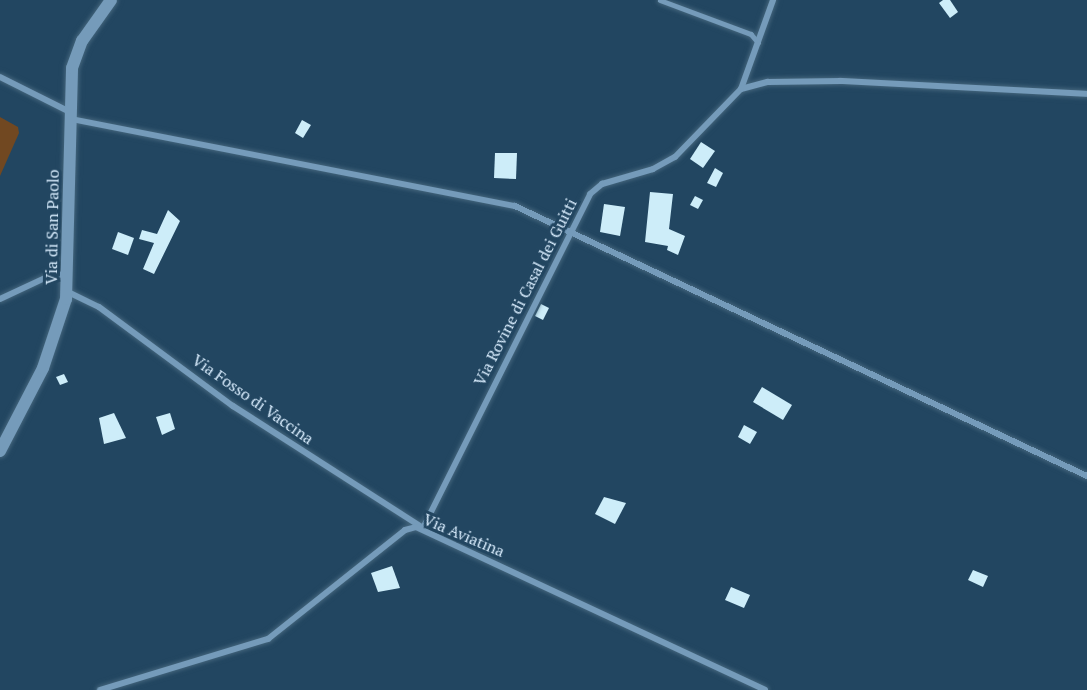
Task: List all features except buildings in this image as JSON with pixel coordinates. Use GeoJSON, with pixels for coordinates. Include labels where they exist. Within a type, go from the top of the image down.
{"type":"FeatureCollection","features":[{"type":"Feature","properties":{"kind":"street","name":"Via di San Paolo"},"geometry":{"type":"LineString","coordinates":[[0,452],[43,368],[68,292],[71,116],[75,56],[111,0]]}},
{"type":"Feature","properties":{"kind":"street"},"geometry":{"type":"LineString","coordinates":[[741,89],[773,0]]}},
{"type":"Feature","properties":{"kind":"street"},"geometry":{"type":"LineString","coordinates":[[0,77],[41,94],[71,116],[490,198],[568,230],[1087,476]]}},
{"type":"Feature","properties":{"kind":"street"},"geometry":{"type":"LineString","coordinates":[[741,89],[768,82],[841,81],[1087,93]]}},
{"type":"Feature","properties":{"kind":"street","name":"Via Rovine di Casal dei Guitti"},"geometry":{"type":"LineString","coordinates":[[423,528],[568,230],[595,189],[653,169],[675,157],[741,89]]}},
{"type":"Feature","properties":{"kind":"street"},"geometry":{"type":"LineString","coordinates":[[0,299],[49,276],[69,274]]}},
{"type":"Feature","properties":{"kind":"street","name":"Via Fosso di Vaccina"},"geometry":{"type":"LineString","coordinates":[[68,292],[99,307],[233,406],[423,528]]}},
{"type":"Feature","properties":{"kind":"street","name":"Via Aviatina"},"geometry":{"type":"LineString","coordinates":[[100,690],[268,639],[405,530],[423,528],[765,690]]}},
{"type":"Feature","properties":{"kind":"lane"},"geometry":{"type":"LineString","coordinates":[[660,0],[751,34],[758,42]]}},
{"type":"Feature","properties":{"kind":"shaded area"},"geometry":{"type":"Polygon","coordinates":[[[0,117],[18,127],[19,133],[0,176],[0,117]]]}}]}
